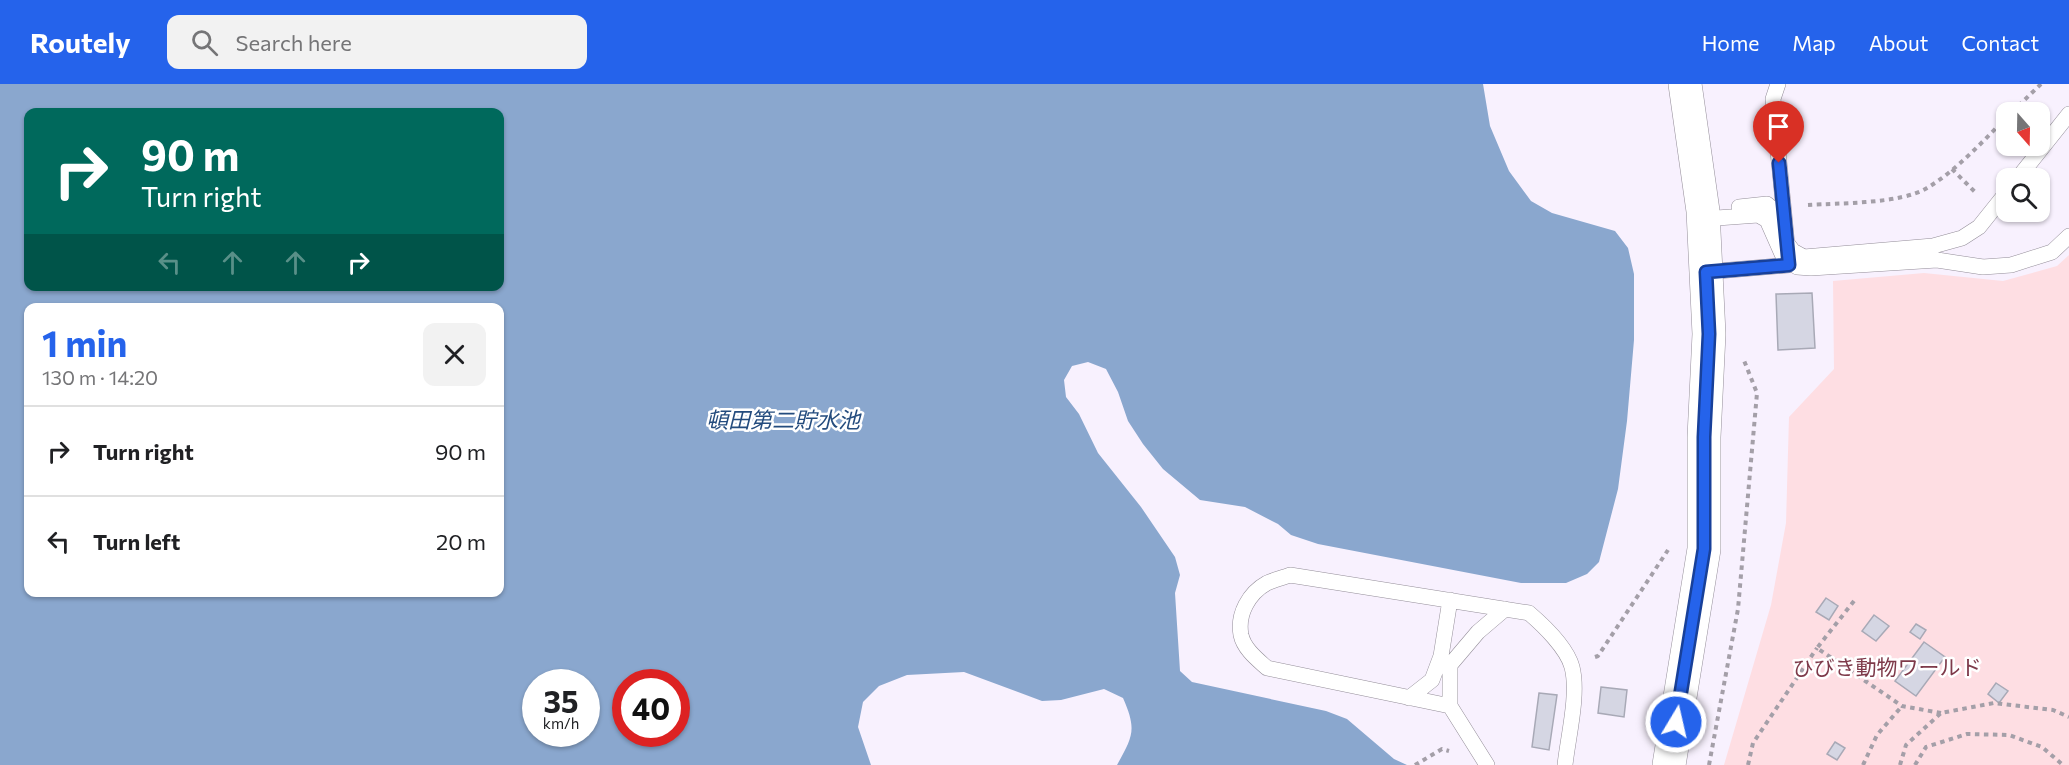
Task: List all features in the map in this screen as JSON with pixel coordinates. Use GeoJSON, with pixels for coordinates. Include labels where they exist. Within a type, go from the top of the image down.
{"type":"FeatureCollection","features":[{"type":"Feature","properties":{"kind":"street"},"geometry":{"type":"LineString","coordinates":[[1669,765],[1704,549],[1704,437],[1709,334],[1703,215],[1685,84]]}},
{"type":"Feature","properties":{"kind":"lane"},"geometry":{"type":"LineString","coordinates":[[1706,272],[1789,265],[1773,99],[1778,84]]}},
{"type":"Feature","properties":{"kind":"lane"},"geometry":{"type":"LineString","coordinates":[[2026,168],[2069,114]]}},
{"type":"Feature","properties":{"kind":"lane"},"geometry":{"type":"LineString","coordinates":[[1703,215],[1767,204],[1776,212],[1793,251],[1804,257],[1933,246],[1962,238],[1979,227],[1996,206]]}},
{"type":"Feature","properties":{"kind":"lane"},"geometry":{"type":"LineString","coordinates":[[1703,215],[1758,215],[1767,220],[1782,254],[1797,267],[1811,268],[1936,260],[1983,267],[2011,265],[2052,252],[2069,236]]}},
{"type":"Feature","properties":{"kind":"lane"},"geometry":{"type":"LineString","coordinates":[[1450,706],[1267,668],[1251,654],[1241,636],[1241,614],[1251,596],[1266,584],[1290,575],[1528,613],[1550,631],[1572,666],[1574,693],[1565,765]]}},
{"type":"Feature","properties":{"kind":"lane"},"geometry":{"type":"LineString","coordinates":[[1409,698],[1432,680],[1441,656],[1450,600]]}},
{"type":"Feature","properties":{"kind":"lane"},"geometry":{"type":"LineString","coordinates":[[1487,765],[1450,706],[1450,665],[1478,632],[1505,609]]}},
{"type":"Feature","properties":{"kind":"path"},"geometry":{"type":"LineString","coordinates":[[2022,102],[2041,84]]}},
{"type":"Feature","properties":{"kind":"path"},"geometry":{"type":"LineString","coordinates":[[1784,206],[1889,200],[1926,189],[1952,169],[1996,127]]}},
{"type":"Feature","properties":{"kind":"path"},"geometry":{"type":"LineString","coordinates":[[1952,169],[1978,195]]}},
{"type":"Feature","properties":{"kind":"path"},"geometry":{"type":"LineString","coordinates":[[1572,666],[1598,656],[1672,544]]}},
{"type":"Feature","properties":{"kind":"path"},"geometry":{"type":"LineString","coordinates":[[1748,765],[1753,743],[1817,648],[1854,601]]}},
{"type":"Feature","properties":{"kind":"path"},"geometry":{"type":"LineString","coordinates":[[1817,648],[1902,706],[1941,712],[1994,703],[2053,710],[2069,717]]}},
{"type":"Feature","properties":{"kind":"path"},"geometry":{"type":"LineString","coordinates":[[1863,765],[1877,735],[1902,706]]}},
{"type":"Feature","properties":{"kind":"path"},"geometry":{"type":"LineString","coordinates":[[1900,765],[1906,745],[1941,712]]}},
{"type":"Feature","properties":{"kind":"path"},"geometry":{"type":"LineString","coordinates":[[1915,765],[1926,747],[1967,734],[2009,735],[2042,747],[2063,765]]}},
{"type":"Feature","properties":{"kind":"path"},"geometry":{"type":"LineString","coordinates":[[1415,765],[1442,749],[1453,752]]}},
{"type":"Feature","properties":{"kind":"green space","name":"ひびき動物ワールド"},"geometry":{"type":"Polygon","coordinates":[[[2069,255],[2069,765],[1724,765],[1771,605],[1786,523],[1789,417],[1834,369],[1833,281],[1924,273],[2003,281],[2057,266],[2069,255]]]}},
{"type":"Feature","properties":{"kind":"water","name":"頓田第二貯水池"},"geometry":{"type":"Polygon","coordinates":[[[0,84],[1483,84],[1490,126],[1509,171],[1531,201],[1552,213],[1615,231],[1628,248],[1634,274],[1634,340],[1618,489],[1599,562],[1587,574],[1566,583],[1521,583],[1318,544],[1291,535],[1278,524],[1245,507],[1200,500],[1163,469],[1143,444],[1128,421],[1118,392],[1106,369],[1088,362],[1072,366],[1064,380],[1066,397],[1079,414],[1098,453],[1141,507],[1175,557],[1180,575],[1175,593],[1180,671],[1192,682],[1326,711],[1347,719],[1394,759],[1407,765],[1117,765],[1127,747],[1131,733],[1130,718],[1123,698],[1104,689],[1061,700],[1042,701],[964,672],[907,675],[879,686],[863,702],[858,727],[871,765],[0,765],[0,84]]]}},
{"type":"Feature","properties":{"kind":"building"},"geometry":{"type":"Polygon","coordinates":[[[1812,293],[1815,348],[1778,350],[1776,294],[1812,293]]]}},
{"type":"Feature","properties":{"kind":"building"},"geometry":{"type":"Polygon","coordinates":[[[1826,598],[1838,606],[1829,620],[1816,612],[1826,598]]]}},
{"type":"Feature","properties":{"kind":"building"},"geometry":{"type":"Polygon","coordinates":[[[1874,615],[1889,626],[1876,641],[1862,631],[1874,615]]]}},
{"type":"Feature","properties":{"kind":"building"},"geometry":{"type":"Polygon","coordinates":[[[1916,624],[1926,630],[1920,639],[1910,632],[1916,624]]]}},
{"type":"Feature","properties":{"kind":"building"},"geometry":{"type":"Polygon","coordinates":[[[1924,642],[1945,657],[1916,696],[1895,681],[1924,642]]]}},
{"type":"Feature","properties":{"kind":"building"},"geometry":{"type":"Polygon","coordinates":[[[1996,683],[2008,691],[1999,703],[1988,694],[1996,683]]]}},
{"type":"Feature","properties":{"kind":"building"},"geometry":{"type":"Polygon","coordinates":[[[1601,687],[1627,690],[1624,717],[1598,713],[1601,687]]]}},
{"type":"Feature","properties":{"kind":"building"},"geometry":{"type":"Polygon","coordinates":[[[1539,693],[1557,695],[1549,750],[1532,747],[1539,693]]]}},
{"type":"Feature","properties":{"kind":"building"},"geometry":{"type":"Polygon","coordinates":[[[1835,742],[1845,748],[1837,760],[1827,754],[1835,742]]]}},
{"type":"Feature","properties":{"kind":"route"},"geometry":{"type":"LineString","coordinates":[[1676,722],[1704,549],[1704,437],[1709,334],[1706,272],[1789,265],[1779,163]]}}]}
